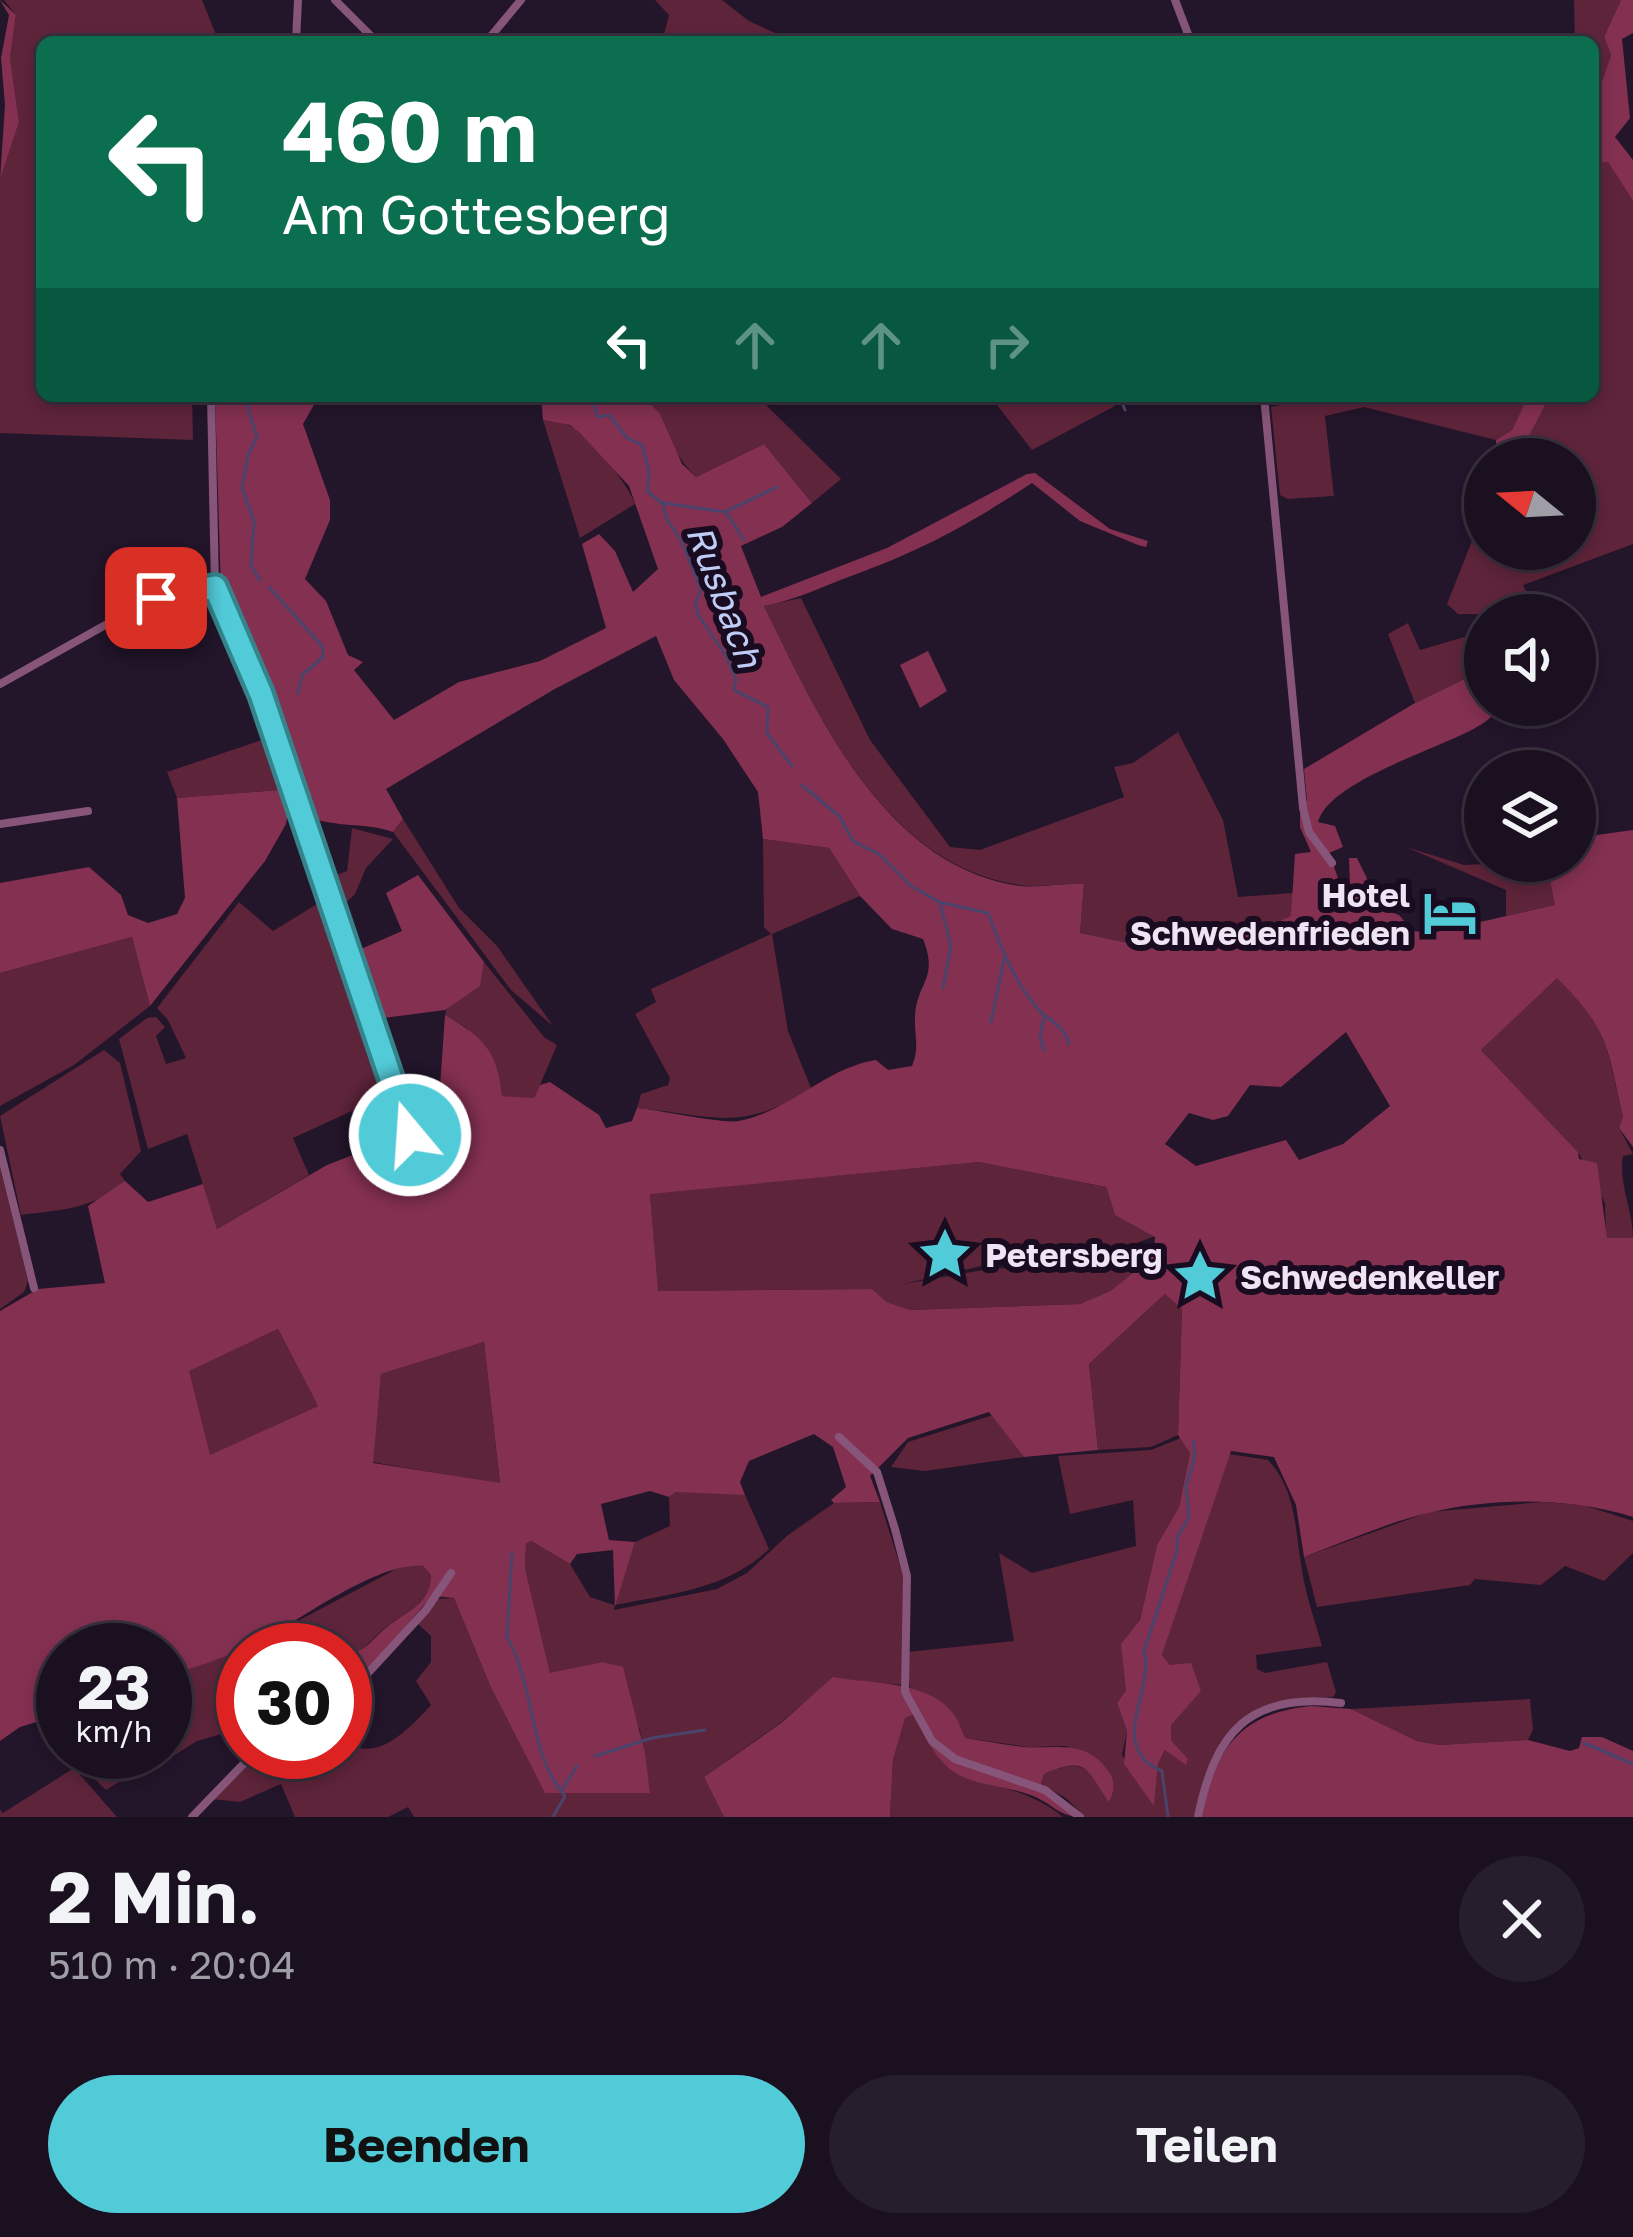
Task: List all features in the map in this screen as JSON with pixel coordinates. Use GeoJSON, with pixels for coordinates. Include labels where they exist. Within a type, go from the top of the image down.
{"type":"FeatureCollection","features":[{"type":"Feature","properties":{"kind":"street"},"geometry":{"type":"LineString","coordinates":[[296,36],[298,0]]}},
{"type":"Feature","properties":{"kind":"street"},"geometry":{"type":"LineString","coordinates":[[335,0],[371,36]]}},
{"type":"Feature","properties":{"kind":"street"},"geometry":{"type":"LineString","coordinates":[[491,36],[521,0]]}},
{"type":"Feature","properties":{"kind":"street"},"geometry":{"type":"LineString","coordinates":[[1175,0],[1189,36]]}},
{"type":"Feature","properties":{"kind":"street"},"geometry":{"type":"LineString","coordinates":[[211,402],[215,587],[261,694],[410,1135]]}},
{"type":"Feature","properties":{"kind":"street"},"geometry":{"type":"LineString","coordinates":[[1265,402],[1303,808],[1309,832],[1332,863]]}},
{"type":"Feature","properties":{"kind":"street"},"geometry":{"type":"LineString","coordinates":[[1,682],[141,604],[215,587]]}},
{"type":"Feature","properties":{"kind":"street"},"geometry":{"type":"LineString","coordinates":[[0,824],[88,811]]}},
{"type":"Feature","properties":{"kind":"street"},"geometry":{"type":"LineString","coordinates":[[0,1150],[34,1288]]}},
{"type":"Feature","properties":{"kind":"street"},"geometry":{"type":"LineString","coordinates":[[838,1437],[877,1472],[895,1529],[907,1576],[904,1692],[932,1741],[955,1759],[1045,1790],[1080,1817]]}},
{"type":"Feature","properties":{"kind":"street"},"geometry":{"type":"LineString","coordinates":[[372,1669],[426,1610],[451,1573]]}},
{"type":"Feature","properties":{"kind":"street"},"geometry":{"type":"LineString","coordinates":[[1198,1817],[1215,1754],[1238,1727],[1274,1707],[1341,1703]]}},
{"type":"Feature","properties":{"kind":"street"},"geometry":{"type":"LineString","coordinates":[[192,1817],[229,1779]]}},
{"type":"Feature","properties":{"kind":"shaded area"},"geometry":{"type":"Polygon","coordinates":[[[0,0],[16,15],[10,58],[19,122],[0,180],[5,105],[1,58],[9,15],[0,0]]]}},
{"type":"Feature","properties":{"kind":"shaded area"},"geometry":{"type":"Polygon","coordinates":[[[4,0],[202,0],[217,36],[36,36],[36,402],[192,402],[193,440],[0,433],[0,180],[19,122],[10,58],[16,15],[4,0]]]}},
{"type":"Feature","properties":{"kind":"shaded area"},"geometry":{"type":"Polygon","coordinates":[[[655,0],[722,0],[749,21],[781,36],[664,36],[669,15],[655,0]]]}},
{"type":"Feature","properties":{"kind":"shaded area"},"geometry":{"type":"Polygon","coordinates":[[[1574,0],[1621,0],[1604,37],[1611,55],[1599,91],[1599,36],[1575,36],[1574,0]]]}},
{"type":"Feature","properties":{"kind":"shaded area"},"geometry":{"type":"Polygon","coordinates":[[[1621,0],[1633,0],[1633,33],[1622,39],[1630,118],[1615,137],[1633,160],[1633,201],[1608,162],[1599,167],[1599,91],[1611,55],[1604,37],[1621,0]]]}},
{"type":"Feature","properties":{"kind":"shaded area"},"geometry":{"type":"Polygon","coordinates":[[[1608,162],[1633,201],[1633,544],[1596,558],[1596,438],[1528,438],[1547,402],[1599,402],[1599,167],[1608,162]]]}},
{"type":"Feature","properties":{"kind":"shaded area"},"geometry":{"type":"Polygon","coordinates":[[[215,402],[316,402],[303,424],[330,500],[330,520],[305,579],[326,601],[348,655],[363,662],[354,670],[394,720],[459,682],[540,661],[606,628],[582,544],[599,534],[615,551],[633,592],[658,569],[629,486],[570,425],[543,420],[542,402],[648,402],[660,414],[682,464],[696,477],[764,444],[812,503],[782,527],[741,546],[761,597],[887,548],[1027,474],[1035,473],[1110,529],[1148,541],[1146,547],[1138,545],[1080,521],[1032,483],[923,546],[764,606],[833,737],[894,818],[930,850],[972,873],[1020,886],[1084,884],[1080,933],[1158,949],[1218,948],[1291,916],[1295,854],[1311,852],[1300,827],[1300,803],[1307,801],[1304,769],[1464,679],[1464,726],[1478,726],[1366,778],[1327,806],[1318,822],[1335,826],[1343,847],[1329,853],[1342,889],[1350,886],[1349,858],[1357,858],[1382,909],[1399,915],[1413,931],[1432,933],[1555,905],[1550,882],[1596,882],[1596,835],[1633,830],[1633,1147],[1619,1128],[1623,1117],[1604,1041],[1587,1012],[1557,978],[1481,1050],[1578,1152],[1579,1159],[1597,1163],[1607,1238],[1633,1238],[1633,1517],[1558,1503],[1478,1504],[1412,1517],[1304,1557],[1296,1505],[1274,1457],[1231,1451],[1162,1655],[1170,1665],[1191,1663],[1201,1691],[1171,1725],[1171,1740],[1188,1759],[1186,1765],[1165,1750],[1158,1764],[1154,1806],[1124,1764],[1127,1731],[1117,1703],[1126,1690],[1121,1644],[1140,1620],[1157,1545],[1179,1507],[1190,1453],[1178,1435],[1182,1309],[1165,1294],[1089,1364],[1098,1450],[1024,1457],[989,1412],[908,1438],[870,1476],[880,1502],[834,1503],[831,1500],[846,1487],[833,1447],[814,1434],[749,1461],[740,1482],[745,1495],[676,1492],[669,1497],[650,1491],[601,1504],[609,1540],[635,1542],[615,1606],[613,1550],[577,1554],[570,1564],[531,1541],[526,1544],[525,1568],[550,1673],[602,1662],[623,1667],[650,1793],[545,1793],[489,1683],[454,1598],[432,1596],[372,1666],[372,1640],[426,1594],[431,1575],[423,1566],[383,1573],[290,1623],[216,1623],[216,1660],[192,1668],[192,1623],[36,1623],[36,1722],[0,1741],[0,1311],[38,1289],[105,1283],[88,1206],[125,1181],[148,1202],[203,1184],[217,1229],[327,1165],[412,1132],[405,1108],[439,1101],[445,1015],[486,1047],[502,1096],[534,1098],[540,1085],[550,1082],[599,1115],[606,1128],[632,1121],[637,1108],[739,1121],[858,1065],[876,1060],[888,1070],[912,1066],[915,1016],[929,963],[923,939],[892,929],[860,896],[829,848],[763,839],[758,792],[723,739],[674,680],[656,636],[553,690],[386,789],[403,819],[393,832],[310,817],[259,677],[221,592],[215,402]],[[1346,1032],[1281,1087],[1250,1085],[1228,1116],[1213,1120],[1189,1113],[1165,1144],[1196,1166],[1286,1140],[1299,1160],[1343,1144],[1390,1106],[1346,1032]],[[979,1162],[650,1194],[658,1291],[872,1289],[887,1302],[910,1310],[1080,1304],[1111,1291],[1154,1255],[1155,1237],[1115,1215],[1106,1187],[979,1162]],[[278,1329],[189,1371],[210,1455],[318,1406],[278,1329]],[[484,1342],[381,1374],[373,1463],[500,1483],[484,1342]]]}},
{"type":"Feature","properties":{"kind":"shaded area"},"geometry":{"type":"Polygon","coordinates":[[[646,402],[763,402],[841,479],[812,503],[764,444],[696,477],[646,402]]]}},
{"type":"Feature","properties":{"kind":"shaded area"},"geometry":{"type":"Polygon","coordinates":[[[995,402],[1112,402],[1115,406],[1032,450],[995,402]]]}},
{"type":"Feature","properties":{"kind":"shaded area"},"geometry":{"type":"Polygon","coordinates":[[[1297,402],[1525,402],[1512,430],[1499,438],[1364,407],[1325,416],[1334,496],[1288,499],[1280,495],[1271,407],[1297,402]]]}},
{"type":"Feature","properties":{"kind":"shaded area"},"geometry":{"type":"Polygon","coordinates":[[[1525,402],[1547,402],[1528,438],[1499,438],[1512,430],[1525,402]]]}},
{"type":"Feature","properties":{"kind":"shaded area"},"geometry":{"type":"Polygon","coordinates":[[[543,420],[580,432],[617,474],[635,504],[580,538],[543,420]]]}},
{"type":"Feature","properties":{"kind":"shaded area"},"geometry":{"type":"Polygon","coordinates":[[[1464,561],[1464,570],[1563,570],[1523,585],[1527,594],[1464,594],[1464,614],[1447,604],[1464,561]]]}},
{"type":"Feature","properties":{"kind":"shaded area"},"geometry":{"type":"Polygon","coordinates":[[[801,598],[870,740],[950,847],[980,850],[1124,797],[1114,767],[1133,763],[1178,732],[1223,820],[1238,897],[1293,893],[1292,916],[1218,948],[1158,949],[1080,933],[1084,884],[1019,885],[971,872],[930,848],[893,817],[861,779],[807,693],[764,606],[801,598]]]}},
{"type":"Feature","properties":{"kind":"shaded area"},"geometry":{"type":"Polygon","coordinates":[[[1408,623],[1420,650],[1464,637],[1464,679],[1415,703],[1388,634],[1408,623]]]}},
{"type":"Feature","properties":{"kind":"shaded area"},"geometry":{"type":"Polygon","coordinates":[[[928,651],[947,691],[920,708],[900,665],[928,651]]]}},
{"type":"Feature","properties":{"kind":"shaded area"},"geometry":{"type":"Polygon","coordinates":[[[271,737],[290,802],[279,790],[177,798],[167,772],[271,737]]]}},
{"type":"Feature","properties":{"kind":"shaded area"},"geometry":{"type":"Polygon","coordinates":[[[279,790],[290,802],[286,824],[265,861],[150,1006],[132,937],[0,973],[0,883],[89,867],[121,895],[128,915],[148,923],[177,914],[185,898],[177,798],[279,790]]]}},
{"type":"Feature","properties":{"kind":"shaded area"},"geometry":{"type":"Polygon","coordinates":[[[403,819],[459,908],[497,946],[553,1026],[511,990],[393,832],[403,819]]]}},
{"type":"Feature","properties":{"kind":"shaded area"},"geometry":{"type":"Polygon","coordinates":[[[352,828],[393,839],[366,868],[355,894],[339,909],[329,878],[347,871],[352,828]]]}},
{"type":"Feature","properties":{"kind":"shaded area"},"geometry":{"type":"Polygon","coordinates":[[[763,839],[829,848],[860,896],[772,934],[788,1031],[811,1088],[765,1112],[745,1116],[707,1117],[637,1108],[641,1094],[668,1085],[670,1078],[635,1014],[656,1002],[651,989],[771,934],[764,927],[763,839]]]}},
{"type":"Feature","properties":{"kind":"shaded area"},"geometry":{"type":"Polygon","coordinates":[[[1406,847],[1464,865],[1464,872],[1406,847]]]}},
{"type":"Feature","properties":{"kind":"shaded area"},"geometry":{"type":"Polygon","coordinates":[[[418,875],[484,962],[480,986],[445,1010],[376,1019],[354,952],[402,931],[386,893],[418,875]]]}},
{"type":"Feature","properties":{"kind":"shaded area"},"geometry":{"type":"Polygon","coordinates":[[[1487,882],[1550,882],[1555,905],[1506,916],[1506,890],[1487,882]]]}},
{"type":"Feature","properties":{"kind":"shaded area"},"geometry":{"type":"Polygon","coordinates":[[[327,898],[389,1094],[293,1138],[309,1175],[217,1229],[187,1134],[148,1149],[119,1039],[147,1018],[156,1017],[165,1027],[156,1036],[166,1064],[186,1058],[157,1008],[239,902],[273,931],[327,898]]]}},
{"type":"Feature","properties":{"kind":"shaded area"},"geometry":{"type":"Polygon","coordinates":[[[132,937],[150,1006],[74,1065],[0,1106],[0,973],[132,937]]]}},
{"type":"Feature","properties":{"kind":"shaded area"},"geometry":{"type":"Polygon","coordinates":[[[484,962],[544,1037],[557,1045],[534,1099],[501,1096],[467,1028],[445,1015],[447,1007],[479,986],[484,962]]]}},
{"type":"Feature","properties":{"kind":"shaded area"},"geometry":{"type":"Polygon","coordinates":[[[1557,977],[1597,1026],[1609,1055],[1623,1117],[1619,1128],[1633,1154],[1623,1156],[1622,1166],[1633,1238],[1606,1238],[1605,1203],[1578,1152],[1481,1050],[1557,977]]]}},
{"type":"Feature","properties":{"kind":"shaded area"},"geometry":{"type":"Polygon","coordinates":[[[104,1050],[120,1063],[141,1151],[120,1174],[125,1181],[102,1197],[76,1207],[21,1215],[0,1116],[104,1050]]]}},
{"type":"Feature","properties":{"kind":"shaded area"},"geometry":{"type":"Polygon","coordinates":[[[979,1162],[1106,1187],[1115,1215],[1155,1236],[1073,1267],[990,1264],[903,1284],[995,1268],[1072,1272],[1155,1244],[1154,1254],[1111,1292],[1080,1304],[910,1310],[887,1302],[872,1289],[657,1291],[650,1193],[979,1162]]]}},
{"type":"Feature","properties":{"kind":"shaded area"},"geometry":{"type":"Polygon","coordinates":[[[0,1167],[28,1281],[24,1292],[0,1309],[0,1167]]]}},
{"type":"Feature","properties":{"kind":"shaded area"},"geometry":{"type":"Polygon","coordinates":[[[1165,1294],[1182,1309],[1178,1435],[1151,1447],[1098,1450],[1089,1364],[1165,1294]]]}},
{"type":"Feature","properties":{"kind":"shaded area"},"geometry":{"type":"Polygon","coordinates":[[[278,1329],[318,1406],[209,1456],[188,1371],[278,1329]]]}},
{"type":"Feature","properties":{"kind":"shaded area"},"geometry":{"type":"Polygon","coordinates":[[[484,1342],[500,1484],[372,1462],[381,1374],[484,1342]]]}},
{"type":"Feature","properties":{"kind":"shaded area"},"geometry":{"type":"Polygon","coordinates":[[[993,1415],[1024,1457],[925,1471],[891,1467],[908,1442],[993,1415]]]}},
{"type":"Feature","properties":{"kind":"shaded area"},"geometry":{"type":"Polygon","coordinates":[[[1181,1438],[1190,1453],[1179,1507],[1157,1545],[1140,1620],[1125,1640],[1126,1690],[1117,1703],[1127,1731],[1122,1755],[1154,1803],[1158,1764],[1166,1749],[1185,1764],[1187,1758],[1171,1740],[1170,1665],[1162,1655],[1229,1454],[1268,1460],[1285,1484],[1322,1646],[1256,1655],[1257,1669],[1265,1673],[1327,1662],[1336,1692],[1333,1697],[1276,1705],[1237,1725],[1212,1762],[1196,1817],[1085,1817],[1066,1798],[1041,1784],[1044,1774],[1075,1766],[1114,1794],[1067,1746],[1028,1747],[966,1738],[943,1708],[910,1690],[907,1652],[1014,1641],[999,1553],[1032,1573],[1136,1546],[1133,1500],[1070,1514],[1058,1456],[1151,1450],[1181,1438]]]}},
{"type":"Feature","properties":{"kind":"shaded area"},"geometry":{"type":"Polygon","coordinates":[[[676,1492],[745,1495],[769,1549],[716,1581],[615,1605],[614,1610],[717,1589],[747,1573],[788,1535],[834,1503],[880,1502],[904,1578],[902,1685],[833,1678],[704,1777],[724,1817],[414,1817],[408,1807],[388,1817],[295,1817],[281,1784],[240,1802],[212,1799],[233,1779],[372,1779],[372,1748],[402,1733],[431,1705],[416,1681],[431,1662],[431,1636],[417,1623],[437,1599],[454,1598],[489,1683],[650,1792],[640,1730],[602,1662],[550,1674],[525,1568],[526,1544],[531,1541],[570,1564],[590,1597],[614,1605],[635,1542],[670,1526],[669,1497],[676,1492]]]}},
{"type":"Feature","properties":{"kind":"shaded area"},"geometry":{"type":"Polygon","coordinates":[[[1542,1502],[1583,1505],[1633,1521],[1633,1553],[1604,1581],[1565,1566],[1541,1585],[1475,1579],[1470,1585],[1317,1607],[1304,1557],[1429,1512],[1542,1502]]]}},
{"type":"Feature","properties":{"kind":"shaded area"},"geometry":{"type":"Polygon","coordinates":[[[404,1565],[423,1566],[431,1575],[417,1605],[372,1640],[372,1623],[294,1623],[404,1565]]]}},
{"type":"Feature","properties":{"kind":"shaded area"},"geometry":{"type":"Polygon","coordinates":[[[216,1659],[216,1736],[192,1744],[192,1668],[216,1659]]]}},
{"type":"Feature","properties":{"kind":"shaded area"},"geometry":{"type":"Polygon","coordinates":[[[833,1677],[902,1686],[935,1698],[948,1708],[966,1738],[1088,1753],[1111,1775],[1109,1802],[1090,1774],[1078,1766],[1044,1774],[1041,1784],[1085,1817],[1067,1815],[1020,1792],[961,1776],[939,1758],[914,1714],[905,1718],[893,1760],[890,1817],[724,1817],[704,1777],[781,1723],[833,1677]]]}},
{"type":"Feature","properties":{"kind":"shaded area"},"geometry":{"type":"Polygon","coordinates":[[[1530,1699],[1533,1730],[1528,1740],[1439,1745],[1417,1741],[1351,1709],[1530,1699]]]}},
{"type":"Feature","properties":{"kind":"shaded area"},"geometry":{"type":"Polygon","coordinates":[[[1311,1706],[1351,1709],[1417,1741],[1439,1745],[1528,1740],[1570,1751],[1579,1748],[1582,1737],[1602,1737],[1633,1751],[1633,1817],[1202,1817],[1214,1772],[1234,1739],[1266,1717],[1311,1706]]]}},
{"type":"Feature","properties":{"kind":"shaded area"},"geometry":{"type":"Polygon","coordinates":[[[914,1713],[954,1772],[1024,1795],[1063,1817],[890,1817],[893,1760],[905,1717],[914,1713]]]}},
{"type":"Feature","properties":{"kind":"shaded area"},"geometry":{"type":"Polygon","coordinates":[[[57,1779],[84,1779],[117,1817],[0,1817],[0,1810],[3,1813],[57,1779]]]}},
{"type":"Feature","properties":{"kind":"shaded area"},"geometry":{"type":"Polygon","coordinates":[[[95,1779],[124,1779],[106,1790],[95,1779]]]}},
{"type":"Feature","properties":{"kind":"waterway"},"geometry":{"type":"LineString","coordinates":[[246,402],[257,437],[242,488],[254,521],[251,566],[260,580]]}},
{"type":"Feature","properties":{"kind":"waterway","name":"Rusbach"},"geometry":{"type":"LineString","coordinates":[[592,402],[598,417],[609,415],[627,438],[642,445],[649,470],[648,492],[662,503],[701,590],[695,604],[698,615],[725,654],[736,679],[734,690],[768,707],[767,733],[792,766]]}},
{"type":"Feature","properties":{"kind":"waterway"},"geometry":{"type":"LineString","coordinates":[[1122,402],[1125,410]]}},
{"type":"Feature","properties":{"kind":"waterway","name":"Rusbach"},"geometry":{"type":"LineString","coordinates":[[663,503],[725,512],[777,487]]}},
{"type":"Feature","properties":{"kind":"waterway","name":"Rusbach"},"geometry":{"type":"LineString","coordinates":[[726,512],[744,540]]}},
{"type":"Feature","properties":{"kind":"waterway"},"geometry":{"type":"LineString","coordinates":[[269,587],[323,647],[323,657],[302,675],[298,693]]}},
{"type":"Feature","properties":{"kind":"waterway","name":"Rusbach"},"geometry":{"type":"LineString","coordinates":[[802,785],[840,817],[853,841],[880,855],[911,886],[939,902],[988,913],[1022,988],[1069,1044]]}},
{"type":"Feature","properties":{"kind":"waterway","name":"Rusbach"},"geometry":{"type":"LineString","coordinates":[[940,903],[951,946],[943,988]]}},
{"type":"Feature","properties":{"kind":"waterway","name":"Rusbach"},"geometry":{"type":"LineString","coordinates":[[991,1022],[1004,959]]}},
{"type":"Feature","properties":{"kind":"waterway","name":"Rusbach"},"geometry":{"type":"LineString","coordinates":[[1044,1017],[1040,1035],[1044,1050]]}},
{"type":"Feature","properties":{"kind":"waterway"},"geometry":{"type":"LineString","coordinates":[[1168,1817],[1162,1771],[1137,1748],[1136,1717],[1144,1683],[1144,1651],[1177,1551],[1177,1538],[1189,1517],[1186,1487],[1195,1455],[1193,1441]]}},
{"type":"Feature","properties":{"kind":"waterway"},"geometry":{"type":"LineString","coordinates":[[512,1553],[507,1638],[523,1675],[544,1760],[565,1796],[553,1817]]}},
{"type":"Feature","properties":{"kind":"waterway"},"geometry":{"type":"LineString","coordinates":[[595,1756],[652,1738],[705,1730]]}},
{"type":"Feature","properties":{"kind":"waterway"},"geometry":{"type":"LineString","coordinates":[[1584,1743],[1633,1764]]}},
{"type":"Feature","properties":{"kind":"waterway"},"geometry":{"type":"LineString","coordinates":[[562,1790],[577,1766]]}},
{"type":"Feature","properties":{"kind":"place","name":"Hotel Schwedenfrieden"},"geometry":{"type":"Point","coordinates":[1450,913]}},
{"type":"Feature","properties":{"kind":"place","name":"Petersberg"},"geometry":{"type":"Point","coordinates":[945,1254]}},
{"type":"Feature","properties":{"kind":"place","name":"Schwedenkeller"},"geometry":{"type":"Point","coordinates":[1200,1276]}},
{"type":"Feature","properties":{"kind":"route"},"geometry":{"type":"LineString","coordinates":[[156,598],[215,587],[261,694],[410,1135]]}}]}
